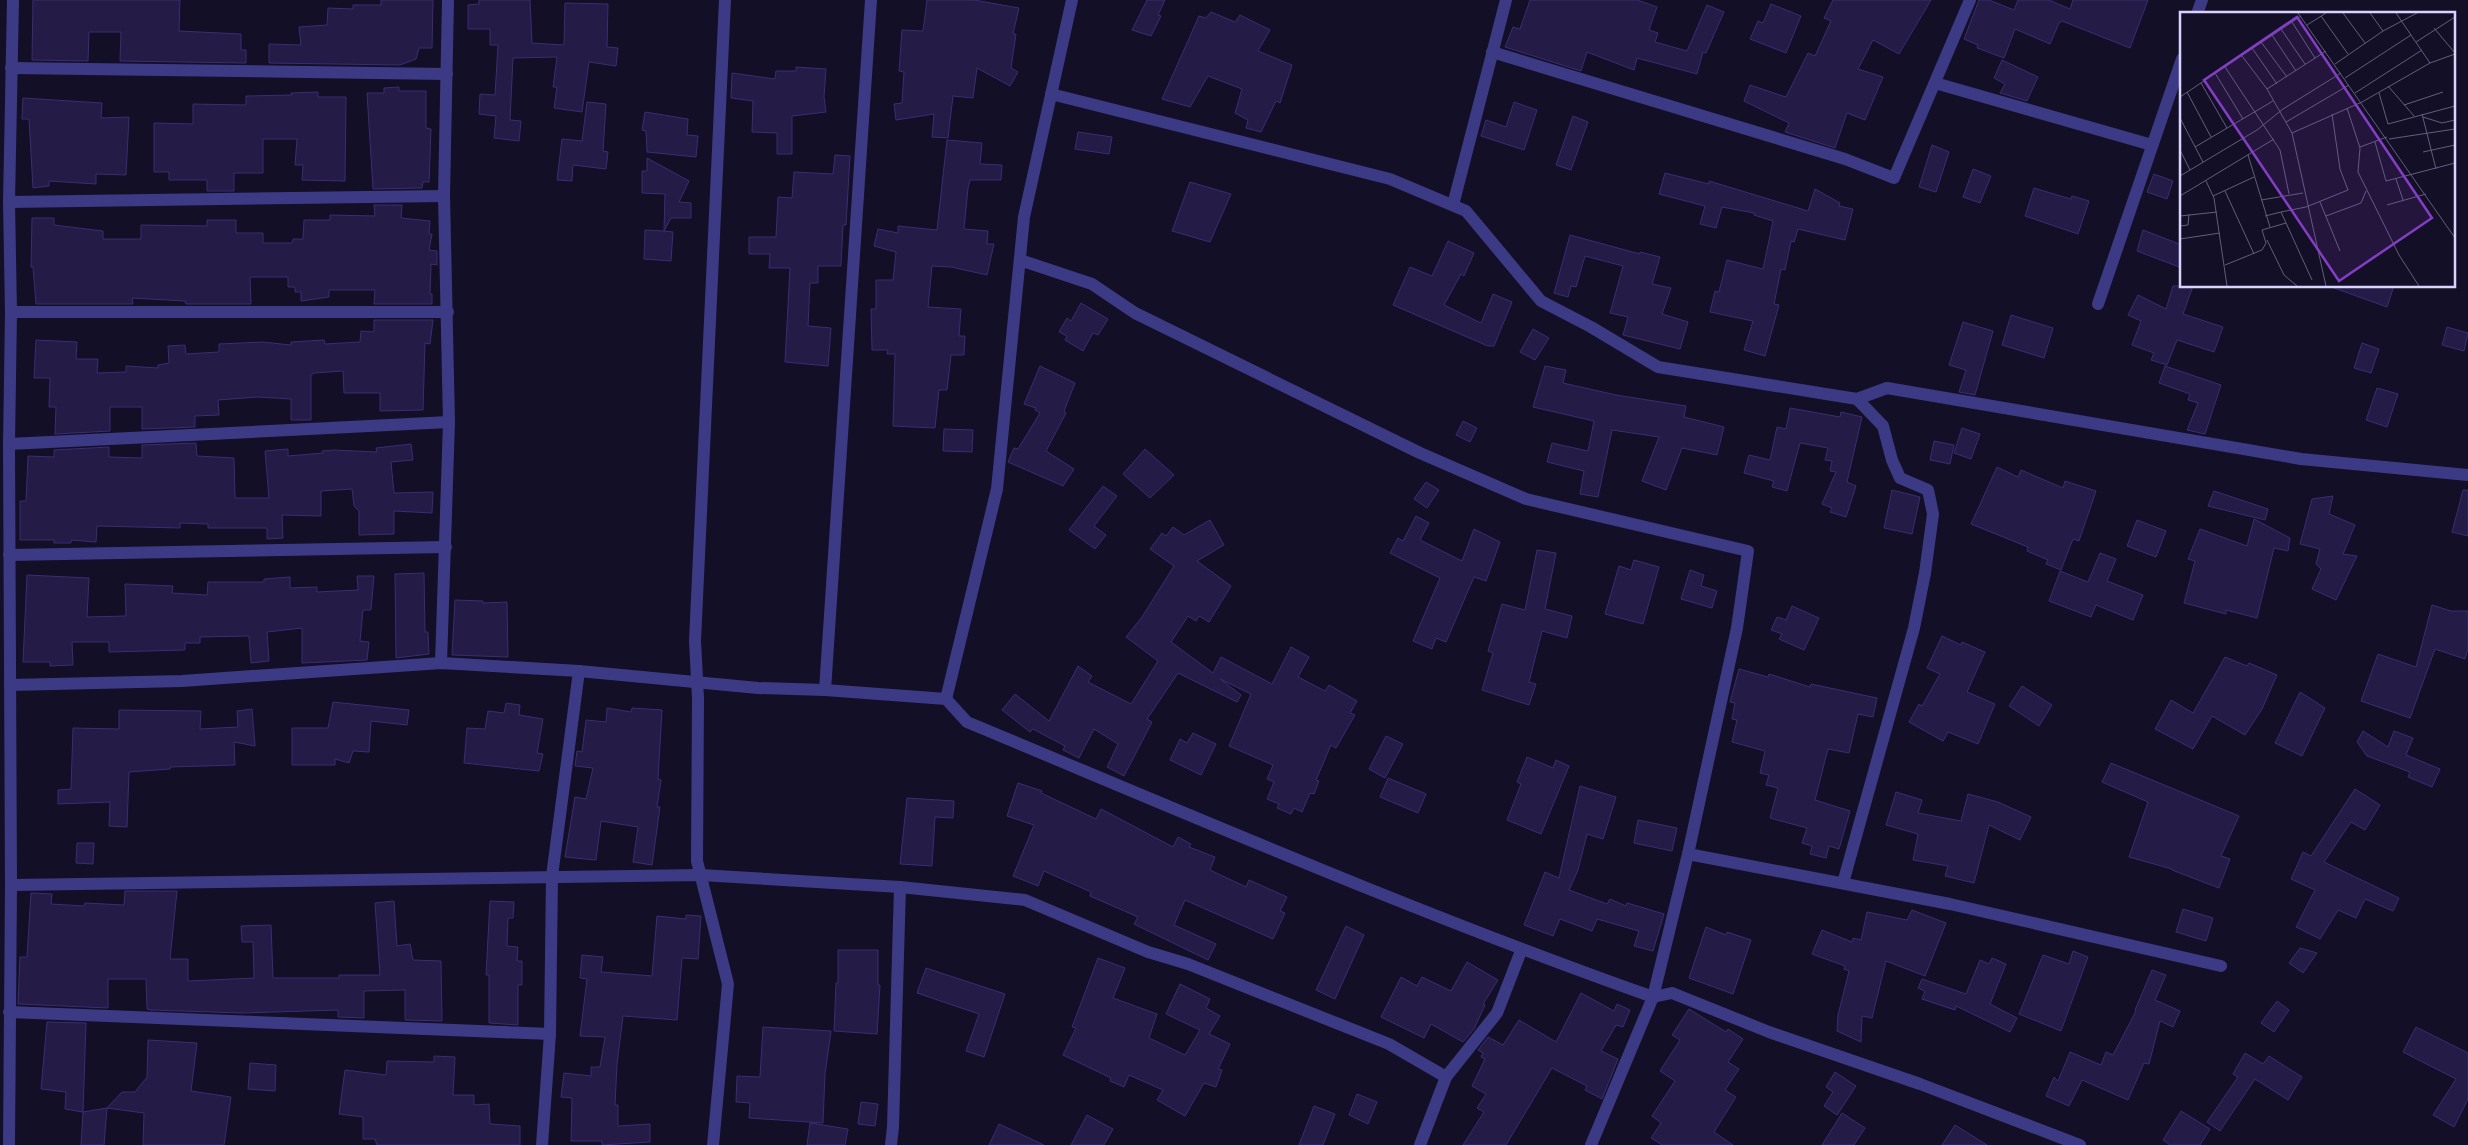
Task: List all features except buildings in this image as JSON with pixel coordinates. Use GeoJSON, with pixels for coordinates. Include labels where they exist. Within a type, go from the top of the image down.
{"type":"FeatureCollection","features":[{"type":"Feature","properties":{"kind":"street"},"geometry":{"type":"LineString","coordinates":[[8,1145],[11,885],[9,444],[11,312],[9,202],[13,0]]}},
{"type":"Feature","properties":{"kind":"street"},"geometry":{"type":"LineString","coordinates":[[441,663],[449,422],[444,196],[448,0]]}},
{"type":"Feature","properties":{"kind":"street"},"geometry":{"type":"LineString","coordinates":[[713,1145],[728,984],[697,861],[697,681],[695,631],[725,0]]}},
{"type":"Feature","properties":{"kind":"street"},"geometry":{"type":"LineString","coordinates":[[824,690],[870,0]]}},
{"type":"Feature","properties":{"kind":"street"},"geometry":{"type":"LineString","coordinates":[[946,699],[997,489],[1024,217],[1072,0]]}},
{"type":"Feature","properties":{"kind":"street"},"geometry":{"type":"LineString","coordinates":[[1453,205],[1506,0]]}},
{"type":"Feature","properties":{"kind":"street"},"geometry":{"type":"LineString","coordinates":[[1492,52],[1845,159],[1894,178],[1970,0]]}},
{"type":"Feature","properties":{"kind":"street"},"geometry":{"type":"LineString","coordinates":[[2198,12],[2202,0]]}},
{"type":"Feature","properties":{"kind":"street"},"geometry":{"type":"LineString","coordinates":[[2098,304],[2180,65]]}},
{"type":"Feature","properties":{"kind":"street"},"geometry":{"type":"LineString","coordinates":[[11,68],[447,74]]}},
{"type":"Feature","properties":{"kind":"street"},"geometry":{"type":"LineString","coordinates":[[1935,83],[2152,146]]}},
{"type":"Feature","properties":{"kind":"street"},"geometry":{"type":"LineString","coordinates":[[1051,94],[1390,179],[1453,205],[1466,211],[1540,301],[1591,327],[1658,368],[1857,399],[1887,388],[2301,459],[2468,475]]}},
{"type":"Feature","properties":{"kind":"street"},"geometry":{"type":"LineString","coordinates":[[9,202],[444,196]]}},
{"type":"Feature","properties":{"kind":"street"},"geometry":{"type":"LineString","coordinates":[[1020,260],[1092,284],[1135,313],[1420,453],[1526,499],[1748,550],[1737,628],[1688,854],[1653,998],[1591,1145]]}},
{"type":"Feature","properties":{"kind":"street"},"geometry":{"type":"LineString","coordinates":[[11,312],[448,312]]}},
{"type":"Feature","properties":{"kind":"street"},"geometry":{"type":"LineString","coordinates":[[1843,884],[1914,628],[1925,573],[1933,514],[1928,490],[1900,478],[1892,460],[1883,426],[1857,399]]}},
{"type":"Feature","properties":{"kind":"street"},"geometry":{"type":"LineString","coordinates":[[9,444],[449,422]]}},
{"type":"Feature","properties":{"kind":"street"},"geometry":{"type":"LineString","coordinates":[[9,555],[446,547]]}},
{"type":"Feature","properties":{"kind":"street"},"geometry":{"type":"LineString","coordinates":[[10,686],[182,681],[441,663],[579,671],[758,688],[824,690],[946,699],[967,722],[1327,873],[1521,950],[1653,998],[1672,992],[1769,1032],[1920,1084],[2080,1145]]}},
{"type":"Feature","properties":{"kind":"street"},"geometry":{"type":"LineString","coordinates":[[542,1145],[550,1034],[552,876],[579,671]]}},
{"type":"Feature","properties":{"kind":"street"},"geometry":{"type":"LineString","coordinates":[[1688,854],[1950,904],[2221,966]]}},
{"type":"Feature","properties":{"kind":"street"},"geometry":{"type":"LineString","coordinates":[[11,885],[700,875],[900,887],[1025,900],[1148,952],[1188,964],[1389,1044],[1446,1077]]}},
{"type":"Feature","properties":{"kind":"street"},"geometry":{"type":"LineString","coordinates":[[891,1145],[900,887]]}},
{"type":"Feature","properties":{"kind":"street"},"geometry":{"type":"LineString","coordinates":[[1420,1145],[1446,1077],[1497,1013],[1521,950]]}},
{"type":"Feature","properties":{"kind":"street"},"geometry":{"type":"LineString","coordinates":[[9,1012],[550,1034]]}}]}
